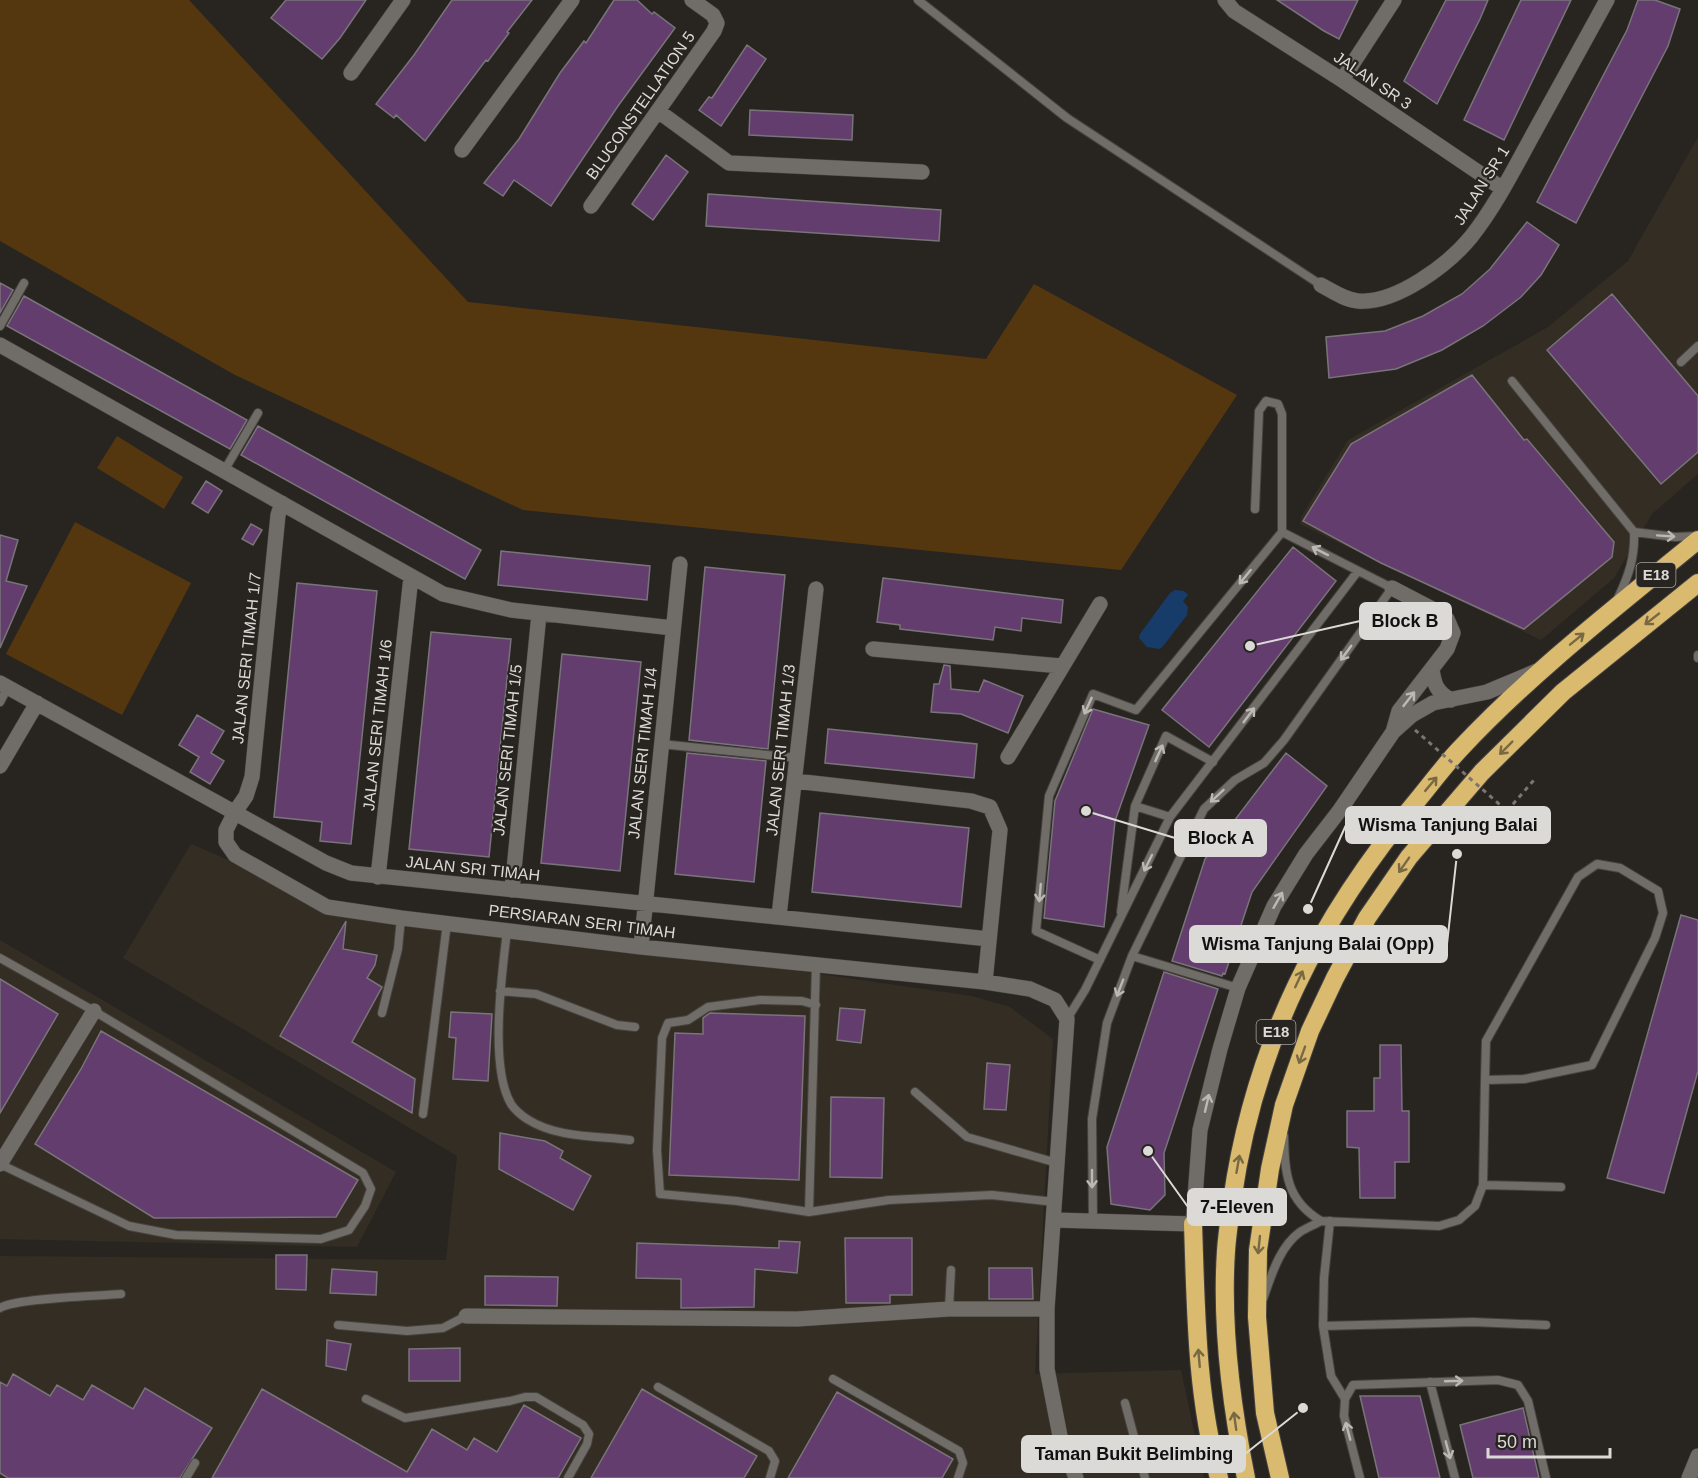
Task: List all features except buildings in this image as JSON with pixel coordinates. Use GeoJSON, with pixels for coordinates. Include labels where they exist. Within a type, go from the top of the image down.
{"type":"FeatureCollection","features":[{"type":"Feature","properties":{"kind":"highway","name":"E18"},"geometry":{"type":"LineString","coordinates":[[1246,1478],[1235,1421],[1225,1321],[1226,1250],[1238,1161],[1254,1095],[1280,1019],[1341,901],[1385,838],[1459,750],[1542,669],[1698,538]]}},
{"type":"Feature","properties":{"kind":"highway","name":"E18"},"geometry":{"type":"LineString","coordinates":[[1280,1478],[1265,1413],[1257,1317],[1258,1250],[1270,1169],[1284,1105],[1310,1031],[1367,918],[1409,857],[1482,772],[1563,692],[1698,583]]}},
{"type":"Feature","properties":{"kind":"highway"},"geometry":{"type":"LineString","coordinates":[[1193,1224],[1197,1334],[1203,1403],[1219,1478]]}},
{"type":"Feature","properties":{"kind":"street"},"geometry":{"type":"LineString","coordinates":[[351,73],[403,0]]}},
{"type":"Feature","properties":{"kind":"street"},"geometry":{"type":"LineString","coordinates":[[462,150],[572,0]]}},
{"type":"Feature","properties":{"kind":"street","name":"BLUCONSTELLATION 5"},"geometry":{"type":"LineString","coordinates":[[591,206],[714,31],[717,23],[713,15],[692,0]]}},
{"type":"Feature","properties":{"kind":"street","name":"JALAN SR 3"},"geometry":{"type":"LineString","coordinates":[[1225,0],[1234,11],[1342,80],[1503,189]]}},
{"type":"Feature","properties":{"kind":"street"},"geometry":{"type":"LineString","coordinates":[[1342,80],[1394,0]]}},
{"type":"Feature","properties":{"kind":"street","name":"JALAN SR 1"},"geometry":{"type":"LineString","coordinates":[[1321,285],[1358,301],[1378,299],[1424,278],[1447,261],[1470,238],[1503,189],[1607,0]]}},
{"type":"Feature","properties":{"kind":"street"},"geometry":{"type":"LineString","coordinates":[[658,111],[729,163],[922,172]]}},
{"type":"Feature","properties":{"kind":"street"},"geometry":{"type":"LineString","coordinates":[[0,345],[443,594],[511,610],[673,628]]}},
{"type":"Feature","properties":{"kind":"street","name":"JALAN SERI TIMAH 1/7"},"geometry":{"type":"LineString","coordinates":[[235,812],[246,796],[252,777],[278,515],[282,503]]}},
{"type":"Feature","properties":{"kind":"street","name":"JALAN SERI TIMAH 1/4"},"geometry":{"type":"LineString","coordinates":[[640,947],[680,564]]}},
{"type":"Feature","properties":{"kind":"street","name":"JALAN SERI TIMAH 1/6"},"geometry":{"type":"LineString","coordinates":[[378,876],[411,577]]}},
{"type":"Feature","properties":{"kind":"street"},"geometry":{"type":"LineString","coordinates":[[1392,588],[1440,614],[1447,620],[1453,633],[1447,649],[1399,711],[1393,732]]}},
{"type":"Feature","properties":{"kind":"street","name":"JALAN SERI TIMAH 1/3"},"geometry":{"type":"LineString","coordinates":[[780,916],[816,589]]}},
{"type":"Feature","properties":{"kind":"street"},"geometry":{"type":"LineString","coordinates":[[1008,757],[1100,604]]}},
{"type":"Feature","properties":{"kind":"street","name":"JALAN SERI TIMAH 1/5"},"geometry":{"type":"LineString","coordinates":[[512,890],[539,614]]}},
{"type":"Feature","properties":{"kind":"street"},"geometry":{"type":"LineString","coordinates":[[873,649],[1061,666]]}},
{"type":"Feature","properties":{"kind":"street"},"geometry":{"type":"LineString","coordinates":[[1432,669],[1434,684],[1441,694],[1451,700]]}},
{"type":"Feature","properties":{"kind":"street"},"geometry":{"type":"LineString","coordinates":[[1054,1220],[1193,1224],[1200,1130],[1238,988],[1280,897],[1306,854],[1340,810],[1393,732],[1412,715],[1433,703],[1487,692],[1542,669]]}},
{"type":"Feature","properties":{"kind":"street","name":"JALAN SRI TIMAH"},"geometry":{"type":"LineString","coordinates":[[4,685],[326,863],[351,873],[989,939]]}},
{"type":"Feature","properties":{"kind":"street"},"geometry":{"type":"LineString","coordinates":[[0,766],[37,703]]}},
{"type":"Feature","properties":{"kind":"street"},"geometry":{"type":"LineString","coordinates":[[795,781],[971,801],[990,807],[999,830],[985,982]]}},
{"type":"Feature","properties":{"kind":"street","name":"PERSIARAN SERI TIMAH"},"geometry":{"type":"LineString","coordinates":[[235,812],[226,830],[226,842],[235,855],[327,907],[640,947],[985,982],[1030,989],[1055,1000],[1067,1019]]}},
{"type":"Feature","properties":{"kind":"street"},"geometry":{"type":"LineString","coordinates":[[0,1164],[94,1011]]}},
{"type":"Feature","properties":{"kind":"street"},"geometry":{"type":"LineString","coordinates":[[1067,1019],[1047,1309],[1047,1369],[1060,1436],[1076,1478]]}},
{"type":"Feature","properties":{"kind":"street"},"geometry":{"type":"LineString","coordinates":[[466,1316],[797,1319],[949,1309],[1047,1309]]}},
{"type":"Feature","properties":{"kind":"street"},"geometry":{"type":"LineString","coordinates":[[1689,1478],[1698,1456]]}},
{"type":"Feature","properties":{"kind":"lane"},"geometry":{"type":"LineString","coordinates":[[918,0],[1067,118],[1321,285]]}},
{"type":"Feature","properties":{"kind":"lane"},"geometry":{"type":"LineString","coordinates":[[0,326],[24,284]]}},
{"type":"Feature","properties":{"kind":"lane"},"geometry":{"type":"LineString","coordinates":[[1681,362],[1698,346]]}},
{"type":"Feature","properties":{"kind":"lane"},"geometry":{"type":"LineString","coordinates":[[1512,381],[1634,532],[1633,559],[1613,610]]}},
{"type":"Feature","properties":{"kind":"lane"},"geometry":{"type":"LineString","coordinates":[[1100,960],[1036,931],[1049,796],[1094,694],[1136,710],[1282,532],[1282,414],[1278,404],[1266,401],[1259,411],[1255,509]]}},
{"type":"Feature","properties":{"kind":"lane"},"geometry":{"type":"LineString","coordinates":[[224,471],[258,413]]}},
{"type":"Feature","properties":{"kind":"lane"},"geometry":{"type":"LineString","coordinates":[[1092,1221],[1092,1119],[1107,1023],[1132,956],[1204,809],[1235,780],[1264,763],[1284,740],[1392,588],[1282,532]]}},
{"type":"Feature","properties":{"kind":"lane"},"geometry":{"type":"LineString","coordinates":[[1634,532],[1698,538]]}},
{"type":"Feature","properties":{"kind":"lane"},"geometry":{"type":"LineString","coordinates":[[1067,1019],[1086,990],[1170,817],[1358,571]]}},
{"type":"Feature","properties":{"kind":"lane"},"geometry":{"type":"LineString","coordinates":[[0,702],[4,685]]}},
{"type":"Feature","properties":{"kind":"lane"},"geometry":{"type":"LineString","coordinates":[[1120,919],[1135,806],[1166,736],[1214,762]]}},
{"type":"Feature","properties":{"kind":"lane"},"geometry":{"type":"LineString","coordinates":[[661,744],[797,758]]}},
{"type":"Feature","properties":{"kind":"lane"},"geometry":{"type":"LineString","coordinates":[[1135,806],[1170,817]]}},
{"type":"Feature","properties":{"kind":"lane"},"geometry":{"type":"LineString","coordinates":[[1284,1105],[1285,1161],[1288,1179],[1295,1199],[1307,1213],[1325,1221],[1439,1226],[1459,1220],[1475,1206],[1483,1185],[1485,1080],[1486,1041],[1578,877],[1597,864],[1620,868],[1658,891],[1663,913],[1655,938],[1592,1065],[1524,1078],[1485,1080]]}},
{"type":"Feature","properties":{"kind":"lane"},"geometry":{"type":"LineString","coordinates":[[382,1013],[398,949],[401,918]]}},
{"type":"Feature","properties":{"kind":"lane"},"geometry":{"type":"LineString","coordinates":[[423,1114],[447,923]]}},
{"type":"Feature","properties":{"kind":"lane"},"geometry":{"type":"LineString","coordinates":[[507,931],[500,991],[498,1040],[502,1078],[511,1105],[528,1120],[555,1131],[630,1140]]}},
{"type":"Feature","properties":{"kind":"lane"},"geometry":{"type":"LineString","coordinates":[[1132,956],[1238,988]]}},
{"type":"Feature","properties":{"kind":"lane"},"geometry":{"type":"LineString","coordinates":[[0,958],[94,1011],[363,1173],[371,1189],[365,1206],[349,1230],[321,1239],[176,1235],[129,1226],[0,1164]]}},
{"type":"Feature","properties":{"kind":"lane"},"geometry":{"type":"LineString","coordinates":[[809,1212],[816,965]]}},
{"type":"Feature","properties":{"kind":"lane"},"geometry":{"type":"LineString","coordinates":[[500,991],[536,994],[616,1025],[635,1027]]}},
{"type":"Feature","properties":{"kind":"lane"},"geometry":{"type":"LineString","coordinates":[[816,1005],[802,1001],[760,1000],[708,1007],[688,1020],[668,1023],[662,1038],[657,1150],[660,1194],[809,1212],[889,1200],[992,1196],[1055,1202]]}},
{"type":"Feature","properties":{"kind":"lane"},"geometry":{"type":"LineString","coordinates":[[915,1092],[967,1137],[1057,1163]]}},
{"type":"Feature","properties":{"kind":"lane"},"geometry":{"type":"LineString","coordinates":[[1483,1185],[1561,1187]]}},
{"type":"Feature","properties":{"kind":"lane"},"geometry":{"type":"LineString","coordinates":[[1257,1317],[1274,1268],[1285,1249],[1298,1233],[1325,1221]]}},
{"type":"Feature","properties":{"kind":"lane"},"geometry":{"type":"LineString","coordinates":[[1325,1221],[1323,1326],[1331,1376],[1345,1399]]}},
{"type":"Feature","properties":{"kind":"lane"},"geometry":{"type":"LineString","coordinates":[[949,1309],[951,1270]]}},
{"type":"Feature","properties":{"kind":"lane"},"geometry":{"type":"LineString","coordinates":[[0,1308],[4,1305],[27,1301],[121,1294]]}},
{"type":"Feature","properties":{"kind":"lane"},"geometry":{"type":"LineString","coordinates":[[338,1325],[407,1331],[443,1328],[466,1316]]}},
{"type":"Feature","properties":{"kind":"lane"},"geometry":{"type":"LineString","coordinates":[[1323,1326],[1473,1323],[1546,1326]]}},
{"type":"Feature","properties":{"kind":"lane"},"geometry":{"type":"LineString","coordinates":[[834,1379],[959,1451],[963,1462],[958,1478]]}},
{"type":"Feature","properties":{"kind":"lane"},"geometry":{"type":"LineString","coordinates":[[1360,1478],[1344,1416],[1345,1399],[1353,1385],[1498,1380],[1518,1385],[1528,1401],[1546,1478]]}},
{"type":"Feature","properties":{"kind":"lane"},"geometry":{"type":"LineString","coordinates":[[1430,1382],[1455,1478]]}},
{"type":"Feature","properties":{"kind":"lane"},"geometry":{"type":"LineString","coordinates":[[658,1387],[769,1451],[775,1461],[770,1478]]}},
{"type":"Feature","properties":{"kind":"lane"},"geometry":{"type":"LineString","coordinates":[[366,1399],[405,1418],[525,1397],[536,1398],[584,1425],[590,1434],[568,1478]]}},
{"type":"Feature","properties":{"kind":"lane"},"geometry":{"type":"LineString","coordinates":[[1125,1403],[1145,1478]]}},
{"type":"Feature","properties":{"kind":"lane"},"geometry":{"type":"LineString","coordinates":[[186,1478],[195,1463]]}},
{"type":"Feature","properties":{"kind":"path"},"geometry":{"type":"LineString","coordinates":[[1414,730],[1507,811],[1534,780]]}},
{"type":"Feature","properties":{"kind":"shaded area"},"geometry":{"type":"Polygon","coordinates":[[[0,0],[189,0],[468,302],[986,359],[1034,284],[1237,395],[1121,570],[523,510],[235,375],[0,241],[0,0]]]}},
{"type":"Feature","properties":{"kind":"shaded area"},"geometry":{"type":"Polygon","coordinates":[[[1698,137],[1698,474],[1652,514],[1614,578],[1541,640],[1300,524],[1301,517],[1348,440],[1548,327],[1628,261],[1698,137]]]}},
{"type":"Feature","properties":{"kind":"shaded area"},"geometry":{"type":"Polygon","coordinates":[[[117,436],[183,477],[164,509],[97,468],[117,436]]]}},
{"type":"Feature","properties":{"kind":"shaded area"},"geometry":{"type":"Polygon","coordinates":[[[75,522],[191,583],[122,715],[6,654],[75,522]]]}},
{"type":"Feature","properties":{"kind":"shaded area"},"geometry":{"type":"Polygon","coordinates":[[[191,844],[331,904],[972,996],[1010,1007],[1053,1039],[1035,1374],[1181,1370],[1204,1478],[0,1478],[0,1256],[446,1260],[457,1156],[123,958],[191,844]]]}},
{"type":"Feature","properties":{"kind":"shaded area"},"geometry":{"type":"Polygon","coordinates":[[[0,940],[396,1172],[357,1247],[0,1239],[0,940]]]}},
{"type":"Feature","properties":{"kind":"water"},"geometry":{"type":"Polygon","coordinates":[[[1175,590],[1184,591],[1188,595],[1183,601],[1188,607],[1187,615],[1160,649],[1147,647],[1139,638],[1140,634],[1170,593],[1175,590]]]}},
{"type":"Feature","properties":{"kind":"place","name":"Block B"},"geometry":{"type":"Point","coordinates":[1250,646]}},
{"type":"Feature","properties":{"kind":"place","name":"Block A"},"geometry":{"type":"Point","coordinates":[1086,811]}},
{"type":"Feature","properties":{"kind":"place","name":"Wisma Tanjung Balai (Opp)"},"geometry":{"type":"Point","coordinates":[1457,854]}},
{"type":"Feature","properties":{"kind":"place","name":"Wisma Tanjung Balai"},"geometry":{"type":"Point","coordinates":[1308,909]}},
{"type":"Feature","properties":{"kind":"place","name":"7-Eleven"},"geometry":{"type":"Point","coordinates":[1148,1151]}},
{"type":"Feature","properties":{"kind":"place","name":"Taman Bukit Belimbing"},"geometry":{"type":"Point","coordinates":[1303,1408]}}]}
